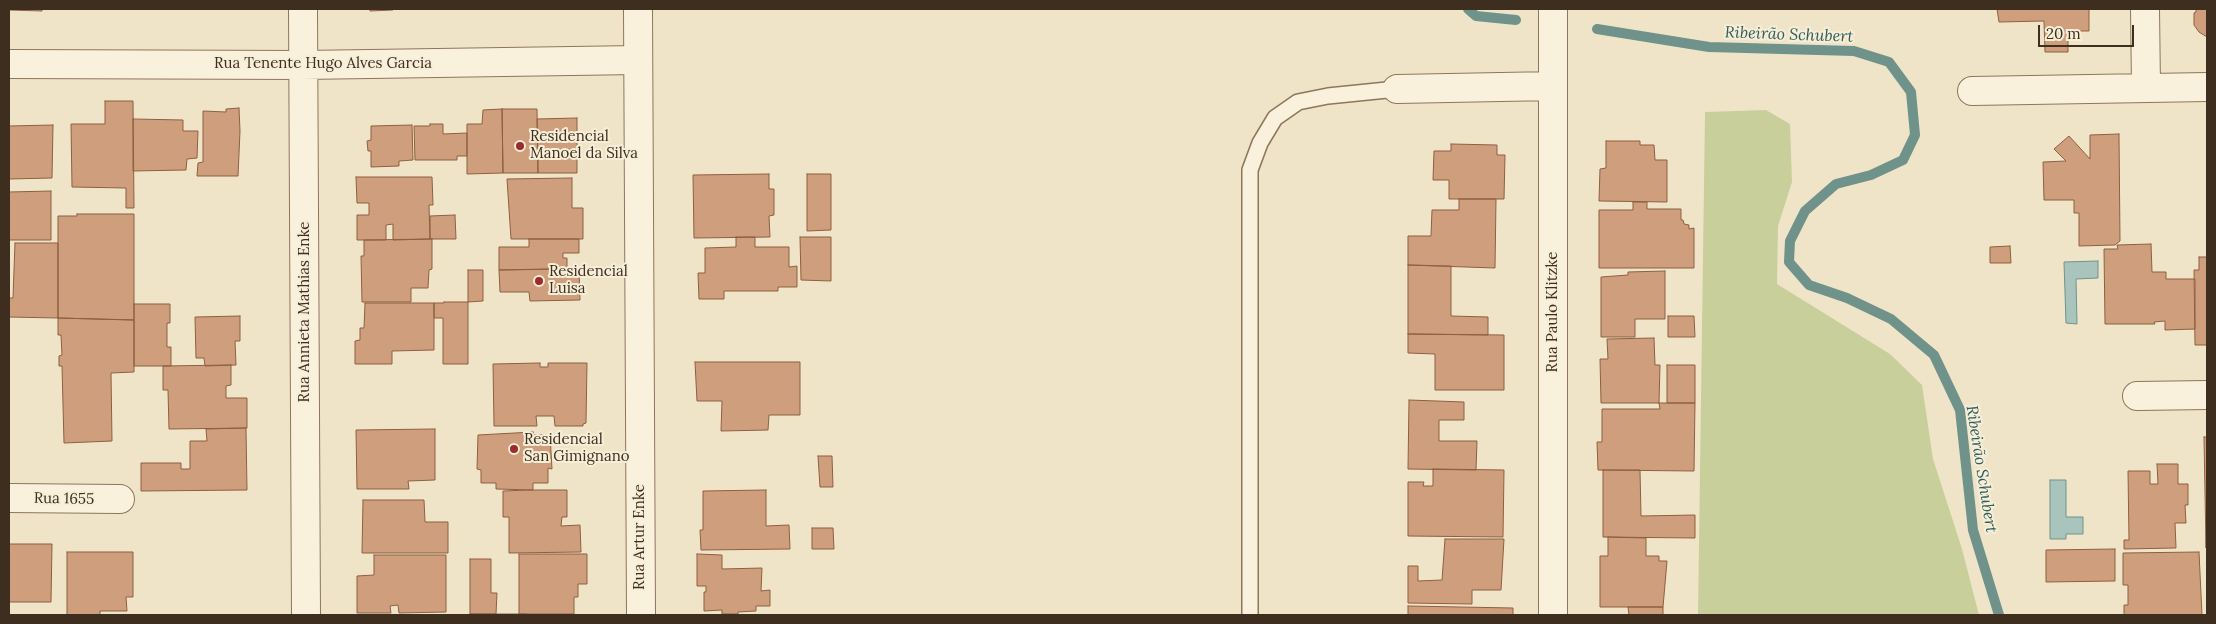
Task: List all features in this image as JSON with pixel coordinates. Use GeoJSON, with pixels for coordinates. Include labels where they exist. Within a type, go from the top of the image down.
{"type":"FeatureCollection","features":[{"type":"Feature","properties":{"kind":"street","name":"Rua Annieta Mathias Enke"},"geometry":{"type":"LineString","coordinates":[[303,9],[306,615]]}},
{"type":"Feature","properties":{"kind":"street","name":"Rua Artur Enke"},"geometry":{"type":"LineString","coordinates":[[638,9],[641,615]]}},
{"type":"Feature","properties":{"kind":"street","name":"Rua Paulo Klitzke"},"geometry":{"type":"LineString","coordinates":[[1553,9],[1553,615]]}},
{"type":"Feature","properties":{"kind":"street"},"geometry":{"type":"LineString","coordinates":[[2145,9],[2146,86]]}},
{"type":"Feature","properties":{"kind":"street","name":"Rua Tenente Hugo Alves Garcia"},"geometry":{"type":"LineString","coordinates":[[9,64],[303,65],[638,60]]}},
{"type":"Feature","properties":{"kind":"street"},"geometry":{"type":"LineString","coordinates":[[1398,89],[1553,86]]}},
{"type":"Feature","properties":{"kind":"street"},"geometry":{"type":"LineString","coordinates":[[1972,91],[2146,86],[2207,87]]}},
{"type":"Feature","properties":{"kind":"street"},"geometry":{"type":"LineString","coordinates":[[2136,396],[2207,395]]}},
{"type":"Feature","properties":{"kind":"street","name":"Rua 1655"},"geometry":{"type":"LineString","coordinates":[[9,498],[120,499]]}},
{"type":"Feature","properties":{"kind":"lane"},"geometry":{"type":"LineString","coordinates":[[1250,615],[1250,170],[1260,143],[1275,118],[1298,102],[1328,96],[1398,89]]}},
{"type":"Feature","properties":{"kind":"green space"},"geometry":{"type":"Polygon","coordinates":[[[1766,110],[1790,124],[1792,182],[1778,226],[1777,284],[1890,354],[1922,385],[1933,459],[1962,549],[1979,615],[1698,615],[1705,112],[1766,110]]]}},
{"type":"Feature","properties":{"kind":"water"},"geometry":{"type":"Polygon","coordinates":[[[2098,261],[2098,278],[2076,279],[2077,324],[2066,323],[2064,262],[2098,261]]]}},
{"type":"Feature","properties":{"kind":"water"},"geometry":{"type":"Polygon","coordinates":[[[2050,480],[2066,480],[2066,517],[2083,517],[2083,534],[2066,534],[2066,539],[2050,539],[2050,480]]]}},
{"type":"Feature","properties":{"kind":"building"},"geometry":{"type":"Polygon","coordinates":[[[42,9],[42,11],[9,10],[42,9]]]}},
{"type":"Feature","properties":{"kind":"building"},"geometry":{"type":"Polygon","coordinates":[[[370,9],[393,9],[393,10],[370,11],[370,9]]]}},
{"type":"Feature","properties":{"kind":"building"},"geometry":{"type":"Polygon","coordinates":[[[1997,9],[2089,9],[2089,31],[2068,31],[2068,52],[2045,52],[2044,21],[1999,22],[1997,9]]]}},
{"type":"Feature","properties":{"kind":"building"},"geometry":{"type":"Polygon","coordinates":[[[2196,9],[2207,9],[2207,37],[2199,32],[2194,25],[2196,9]]]}},
{"type":"Feature","properties":{"kind":"building"},"geometry":{"type":"Polygon","coordinates":[[[105,101],[133,101],[134,208],[126,208],[126,188],[72,187],[71,124],[105,124],[105,101]]]}},
{"type":"Feature","properties":{"kind":"building"},"geometry":{"type":"Polygon","coordinates":[[[239,108],[238,176],[197,176],[198,163],[203,162],[203,111],[226,112],[226,109],[239,108]]]}},
{"type":"Feature","properties":{"kind":"building","name":"Residencial Manoel da Silva"},"geometry":{"type":"Polygon","coordinates":[[[502,109],[537,109],[538,173],[503,173],[502,109]]]}},
{"type":"Feature","properties":{"kind":"building","name":"Residencial Manoel da Silva"},"geometry":{"type":"Polygon","coordinates":[[[502,109],[503,173],[467,174],[467,124],[482,124],[483,110],[502,109]]]}},
{"type":"Feature","properties":{"kind":"building"},"geometry":{"type":"Polygon","coordinates":[[[577,118],[577,173],[538,173],[537,119],[577,118]]]}},
{"type":"Feature","properties":{"kind":"building"},"geometry":{"type":"Polygon","coordinates":[[[133,119],[183,120],[183,131],[198,131],[197,158],[187,159],[186,170],[133,171],[133,119]]]}},
{"type":"Feature","properties":{"kind":"building"},"geometry":{"type":"Polygon","coordinates":[[[430,124],[443,124],[443,134],[467,133],[467,156],[457,156],[457,160],[415,160],[414,126],[430,126],[430,124]]]}},
{"type":"Feature","properties":{"kind":"building"},"geometry":{"type":"Polygon","coordinates":[[[53,125],[52,178],[9,179],[9,126],[53,125]]]}},
{"type":"Feature","properties":{"kind":"building"},"geometry":{"type":"Polygon","coordinates":[[[412,125],[413,160],[399,161],[399,166],[371,167],[371,151],[368,151],[367,141],[371,140],[371,126],[412,125]]]}},
{"type":"Feature","properties":{"kind":"building"},"geometry":{"type":"Polygon","coordinates":[[[2119,134],[2120,241],[2115,245],[2079,246],[2079,213],[2074,213],[2074,200],[2044,200],[2043,162],[2066,161],[2054,149],[2069,136],[2090,159],[2090,135],[2119,134]]]}},
{"type":"Feature","properties":{"kind":"building"},"geometry":{"type":"Polygon","coordinates":[[[1606,141],[1640,141],[1640,145],[1654,145],[1655,160],[1667,160],[1667,202],[1599,201],[1600,169],[1606,168],[1606,141]]]}},
{"type":"Feature","properties":{"kind":"building"},"geometry":{"type":"Polygon","coordinates":[[[1451,144],[1497,145],[1497,155],[1505,155],[1504,199],[1449,199],[1449,180],[1433,180],[1434,151],[1451,151],[1451,144]]]}},
{"type":"Feature","properties":{"kind":"building"},"geometry":{"type":"Polygon","coordinates":[[[769,174],[769,189],[774,189],[774,215],[769,216],[770,237],[694,238],[693,175],[769,174]]]}},
{"type":"Feature","properties":{"kind":"building"},"geometry":{"type":"Polygon","coordinates":[[[807,174],[831,174],[831,230],[807,231],[807,174]]]}},
{"type":"Feature","properties":{"kind":"building"},"geometry":{"type":"Polygon","coordinates":[[[356,177],[432,177],[433,205],[429,205],[430,239],[393,240],[393,224],[386,225],[386,240],[357,240],[357,215],[369,215],[369,203],[357,203],[356,177]]]}},
{"type":"Feature","properties":{"kind":"building"},"geometry":{"type":"Polygon","coordinates":[[[572,178],[572,208],[583,208],[583,239],[511,239],[507,179],[572,178]]]}},
{"type":"Feature","properties":{"kind":"building"},"geometry":{"type":"Polygon","coordinates":[[[51,191],[51,240],[9,240],[9,192],[51,191]]]}},
{"type":"Feature","properties":{"kind":"building"},"geometry":{"type":"Polygon","coordinates":[[[1459,199],[1496,199],[1495,268],[1408,265],[1408,236],[1431,236],[1432,210],[1459,210],[1459,199]]]}},
{"type":"Feature","properties":{"kind":"building"},"geometry":{"type":"Polygon","coordinates":[[[1633,202],[1647,202],[1647,209],[1681,209],[1681,220],[1683,220],[1684,224],[1689,225],[1689,229],[1694,228],[1694,268],[1599,268],[1599,210],[1633,210],[1633,202]]]}},
{"type":"Feature","properties":{"kind":"building"},"geometry":{"type":"Polygon","coordinates":[[[77,214],[134,214],[134,320],[58,318],[58,216],[77,216],[77,214]]]}},
{"type":"Feature","properties":{"kind":"building"},"geometry":{"type":"Polygon","coordinates":[[[455,215],[456,239],[430,239],[430,216],[455,215]]]}},
{"type":"Feature","properties":{"kind":"building"},"geometry":{"type":"Polygon","coordinates":[[[736,237],[755,237],[755,247],[789,247],[789,267],[797,266],[797,287],[778,287],[778,291],[724,291],[724,299],[699,299],[698,273],[705,273],[705,248],[736,247],[736,237]]]}},
{"type":"Feature","properties":{"kind":"building"},"geometry":{"type":"Polygon","coordinates":[[[800,237],[831,237],[831,281],[801,280],[800,237]]]}},
{"type":"Feature","properties":{"kind":"building"},"geometry":{"type":"Polygon","coordinates":[[[432,239],[432,269],[429,270],[428,288],[411,288],[411,302],[362,302],[361,256],[364,256],[364,240],[432,239]]]}},
{"type":"Feature","properties":{"kind":"building"},"geometry":{"type":"Polygon","coordinates":[[[529,239],[579,239],[579,253],[563,253],[563,258],[567,258],[567,269],[499,270],[499,247],[529,247],[529,239]]]}},
{"type":"Feature","properties":{"kind":"building"},"geometry":{"type":"Polygon","coordinates":[[[15,243],[58,243],[58,318],[9,317],[9,298],[13,298],[15,243]]]}},
{"type":"Feature","properties":{"kind":"building"},"geometry":{"type":"Polygon","coordinates":[[[2151,244],[2152,272],[2166,272],[2166,279],[2195,279],[2195,329],[2165,330],[2165,321],[2154,322],[2155,324],[2105,324],[2104,249],[2118,249],[2117,245],[2151,244]]]}},
{"type":"Feature","properties":{"kind":"building"},"geometry":{"type":"Polygon","coordinates":[[[2010,246],[2011,263],[1990,263],[1990,247],[2010,246]]]}},
{"type":"Feature","properties":{"kind":"building"},"geometry":{"type":"Polygon","coordinates":[[[2199,257],[2207,257],[2207,345],[2195,345],[2194,270],[2199,270],[2199,257]]]}},
{"type":"Feature","properties":{"kind":"building"},"geometry":{"type":"Polygon","coordinates":[[[1408,265],[1451,266],[1451,316],[1488,317],[1488,335],[1408,334],[1408,265]]]}},
{"type":"Feature","properties":{"kind":"building","name":"Residencial Luisa"},"geometry":{"type":"Polygon","coordinates":[[[579,269],[580,300],[530,301],[529,292],[500,292],[499,270],[579,269]]]}},
{"type":"Feature","properties":{"kind":"building"},"geometry":{"type":"Polygon","coordinates":[[[468,270],[483,270],[483,301],[468,302],[468,270]]]}},
{"type":"Feature","properties":{"kind":"building"},"geometry":{"type":"Polygon","coordinates":[[[1665,271],[1665,319],[1635,319],[1635,337],[1601,337],[1601,277],[1628,275],[1628,272],[1665,271]]]}},
{"type":"Feature","properties":{"kind":"building"},"geometry":{"type":"Polygon","coordinates":[[[468,302],[468,364],[443,364],[443,318],[434,318],[434,303],[468,302]]]}},
{"type":"Feature","properties":{"kind":"building"},"geometry":{"type":"Polygon","coordinates":[[[365,303],[434,303],[434,350],[392,351],[392,364],[355,364],[355,341],[360,340],[360,328],[364,328],[365,303]]]}},
{"type":"Feature","properties":{"kind":"building"},"geometry":{"type":"Polygon","coordinates":[[[134,304],[170,304],[170,323],[167,323],[167,347],[171,347],[171,366],[134,366],[134,304]]]}},
{"type":"Feature","properties":{"kind":"building"},"geometry":{"type":"Polygon","coordinates":[[[240,316],[240,341],[235,341],[236,365],[205,366],[204,358],[196,358],[195,317],[240,316]]]}},
{"type":"Feature","properties":{"kind":"building"},"geometry":{"type":"Polygon","coordinates":[[[1668,316],[1694,316],[1695,337],[1668,337],[1668,316]]]}},
{"type":"Feature","properties":{"kind":"building"},"geometry":{"type":"Polygon","coordinates":[[[58,318],[134,320],[134,372],[111,373],[112,441],[64,443],[62,366],[59,366],[59,356],[62,355],[61,335],[58,335],[58,318]]]}},
{"type":"Feature","properties":{"kind":"building"},"geometry":{"type":"Polygon","coordinates":[[[1408,334],[1504,335],[1504,390],[1435,390],[1435,354],[1408,353],[1408,334]]]}},
{"type":"Feature","properties":{"kind":"building"},"geometry":{"type":"Polygon","coordinates":[[[1654,338],[1655,365],[1660,365],[1659,403],[1601,403],[1600,359],[1608,359],[1607,339],[1654,338]]]}},
{"type":"Feature","properties":{"kind":"building"},"geometry":{"type":"Polygon","coordinates":[[[695,362],[800,362],[800,415],[769,415],[768,430],[721,431],[722,401],[697,401],[695,362]]]}},
{"type":"Feature","properties":{"kind":"building"},"geometry":{"type":"Polygon","coordinates":[[[540,363],[540,367],[548,367],[548,363],[587,363],[586,423],[583,426],[555,426],[554,416],[536,416],[537,426],[494,426],[493,364],[540,363]]]}},
{"type":"Feature","properties":{"kind":"building"},"geometry":{"type":"Polygon","coordinates":[[[231,365],[231,385],[226,386],[226,398],[247,398],[247,428],[169,429],[168,390],[163,390],[163,366],[231,365]]]}},
{"type":"Feature","properties":{"kind":"building"},"geometry":{"type":"Polygon","coordinates":[[[1667,365],[1695,365],[1695,403],[1667,403],[1667,365]]]}},
{"type":"Feature","properties":{"kind":"building"},"geometry":{"type":"Polygon","coordinates":[[[1409,400],[1464,402],[1464,420],[1439,420],[1439,441],[1477,441],[1476,470],[1408,469],[1409,400]]]}},
{"type":"Feature","properties":{"kind":"building"},"geometry":{"type":"Polygon","coordinates":[[[1659,403],[1695,403],[1694,471],[1598,470],[1597,442],[1602,442],[1602,409],[1660,409],[1659,403]]]}},
{"type":"Feature","properties":{"kind":"building"},"geometry":{"type":"Polygon","coordinates":[[[246,428],[247,490],[141,491],[141,463],[181,463],[181,469],[190,469],[190,441],[207,441],[206,429],[246,428]]]}},
{"type":"Feature","properties":{"kind":"building"},"geometry":{"type":"Polygon","coordinates":[[[435,429],[435,480],[408,481],[409,489],[357,489],[356,430],[435,429]]]}},
{"type":"Feature","properties":{"kind":"building","name":"Residencial San Gimignano"},"geometry":{"type":"Polygon","coordinates":[[[533,432],[534,435],[550,435],[552,469],[548,468],[548,483],[533,483],[533,490],[496,489],[496,483],[481,483],[481,470],[477,469],[478,435],[533,432]]]}},
{"type":"Feature","properties":{"kind":"building"},"geometry":{"type":"Polygon","coordinates":[[[2204,437],[2207,437],[2206,548],[2204,437]]]}},
{"type":"Feature","properties":{"kind":"building"},"geometry":{"type":"Polygon","coordinates":[[[818,456],[832,456],[833,487],[820,487],[818,456]]]}},
{"type":"Feature","properties":{"kind":"building"},"geometry":{"type":"Polygon","coordinates":[[[2157,464],[2178,464],[2178,484],[2188,484],[2188,505],[2185,505],[2186,523],[2175,523],[2176,548],[2124,549],[2124,540],[2129,540],[2128,471],[2150,471],[2150,484],[2158,484],[2157,464]]]}},
{"type":"Feature","properties":{"kind":"building"},"geometry":{"type":"Polygon","coordinates":[[[1433,469],[1504,470],[1503,537],[1408,536],[1408,482],[1424,482],[1423,486],[1433,486],[1433,469]]]}},
{"type":"Feature","properties":{"kind":"building"},"geometry":{"type":"Polygon","coordinates":[[[1603,470],[1640,470],[1641,516],[1695,515],[1695,538],[1603,537],[1603,470]]]}},
{"type":"Feature","properties":{"kind":"building"},"geometry":{"type":"Polygon","coordinates":[[[567,490],[567,517],[562,517],[561,526],[580,525],[581,552],[509,553],[509,517],[503,517],[503,491],[567,490]]]}},
{"type":"Feature","properties":{"kind":"building"},"geometry":{"type":"Polygon","coordinates":[[[766,490],[766,526],[789,525],[790,549],[701,550],[700,530],[703,530],[703,491],[766,490]]]}},
{"type":"Feature","properties":{"kind":"building"},"geometry":{"type":"Polygon","coordinates":[[[363,500],[424,500],[425,522],[448,522],[448,553],[362,553],[363,500]]]}},
{"type":"Feature","properties":{"kind":"building"},"geometry":{"type":"Polygon","coordinates":[[[812,528],[833,528],[834,549],[812,549],[812,528]]]}},
{"type":"Feature","properties":{"kind":"building"},"geometry":{"type":"Polygon","coordinates":[[[1608,537],[1646,538],[1646,556],[1659,556],[1659,561],[1667,561],[1663,607],[1600,607],[1600,556],[1608,556],[1608,537]]]}},
{"type":"Feature","properties":{"kind":"building"},"geometry":{"type":"Polygon","coordinates":[[[1445,539],[1504,539],[1501,590],[1472,590],[1472,604],[1408,603],[1408,566],[1418,566],[1418,581],[1442,580],[1445,539]]]}},
{"type":"Feature","properties":{"kind":"building"},"geometry":{"type":"Polygon","coordinates":[[[9,544],[52,544],[51,602],[9,602],[9,544]]]}},
{"type":"Feature","properties":{"kind":"building"},"geometry":{"type":"Polygon","coordinates":[[[2115,549],[2115,581],[2046,582],[2046,550],[2115,549]]]}},
{"type":"Feature","properties":{"kind":"building"},"geometry":{"type":"Polygon","coordinates":[[[67,552],[133,552],[133,597],[126,597],[127,611],[100,611],[100,615],[67,615],[67,552]]]}},
{"type":"Feature","properties":{"kind":"building"},"geometry":{"type":"Polygon","coordinates":[[[2199,552],[2202,615],[2124,615],[2124,605],[2128,605],[2128,585],[2123,585],[2123,553],[2199,552]]]}},
{"type":"Feature","properties":{"kind":"building"},"geometry":{"type":"Polygon","coordinates":[[[519,554],[587,554],[587,584],[578,584],[578,597],[574,597],[574,614],[519,614],[519,554]]]}},
{"type":"Feature","properties":{"kind":"building"},"geometry":{"type":"Polygon","coordinates":[[[697,554],[722,555],[722,569],[762,568],[761,591],[770,590],[770,606],[756,606],[756,611],[738,612],[738,614],[722,614],[722,610],[704,611],[704,592],[706,592],[706,586],[697,586],[697,554]]]}},
{"type":"Feature","properties":{"kind":"building"},"geometry":{"type":"Polygon","coordinates":[[[374,555],[446,555],[446,612],[399,613],[398,605],[390,606],[391,613],[357,613],[357,576],[374,575],[374,555]]]}},
{"type":"Feature","properties":{"kind":"building"},"geometry":{"type":"Polygon","coordinates":[[[470,559],[491,559],[491,593],[497,593],[496,614],[470,614],[470,559]]]}},
{"type":"Feature","properties":{"kind":"building"},"geometry":{"type":"Polygon","coordinates":[[[1408,606],[1513,608],[1513,615],[1408,615],[1408,606]]]}},
{"type":"Feature","properties":{"kind":"building"},"geometry":{"type":"Polygon","coordinates":[[[1628,607],[1663,607],[1663,615],[1629,615],[1628,607]]]}},
{"type":"Feature","properties":{"kind":"building"},"geometry":{"type":"Polygon","coordinates":[[[527,614],[527,615],[470,615],[527,614]]]}},
{"type":"Feature","properties":{"kind":"waterway","name":"Ribeirão Schubert"},"geometry":{"type":"LineString","coordinates":[[1468,9],[1476,16],[1516,20]]}},
{"type":"Feature","properties":{"kind":"waterway","name":"Ribeirão Schubert"},"geometry":{"type":"LineString","coordinates":[[1597,29],[1709,47],[1854,51],[1889,62],[1911,92],[1915,135],[1903,160],[1871,175],[1836,184],[1805,211],[1790,241],[1789,262],[1809,285],[1847,298],[1891,319],[1934,355],[1960,410],[1973,530],[1999,615]]}},
{"type":"Feature","properties":{"kind":"place","name":"Residencial Manoel da Silva"},"geometry":{"type":"Point","coordinates":[520,146]}},
{"type":"Feature","properties":{"kind":"place","name":"Residencial Luisa"},"geometry":{"type":"Point","coordinates":[539,281]}},
{"type":"Feature","properties":{"kind":"place","name":"Residencial San Gimignano"},"geometry":{"type":"Point","coordinates":[514,449]}}]}
